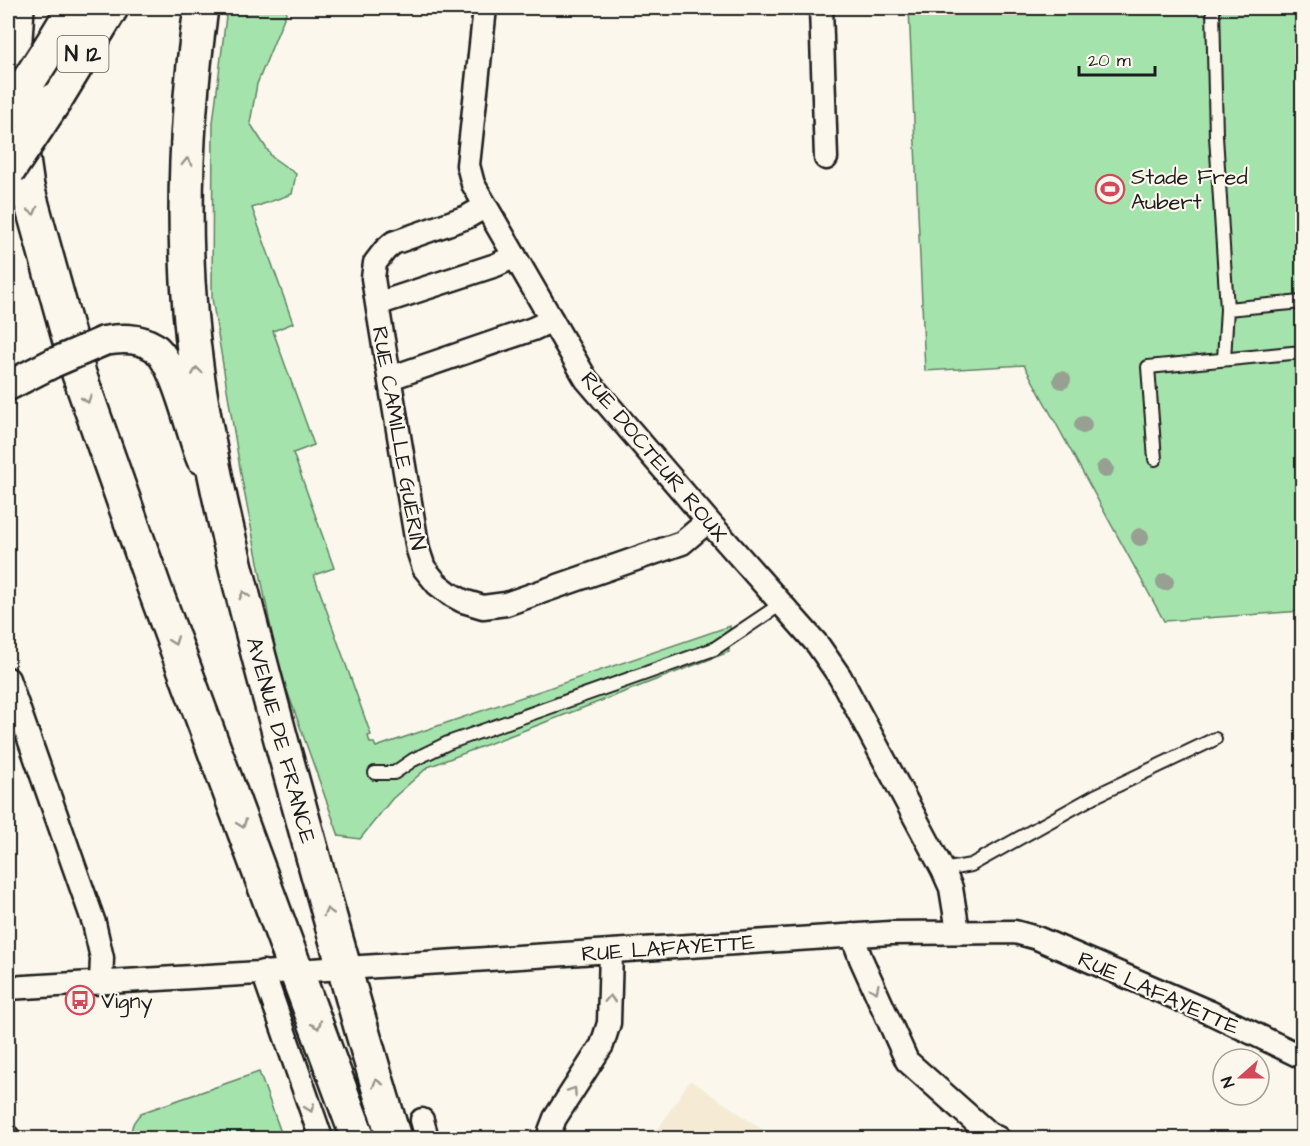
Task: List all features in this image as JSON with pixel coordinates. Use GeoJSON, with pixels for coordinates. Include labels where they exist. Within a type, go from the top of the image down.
{"type":"FeatureCollection","features":[{"type":"Feature","properties":{"kind":"main road"},"geometry":{"type":"LineString","coordinates":[[17,8],[14,54],[18,125],[27,187],[79,374],[130,521],[358,1138]]}},
{"type":"Feature","properties":{"kind":"main road","name":"N 12"},"geometry":{"type":"LineString","coordinates":[[8,113],[74,8]]}},
{"type":"Feature","properties":{"kind":"main road","name":"N 12"},"geometry":{"type":"LineString","coordinates":[[8,171],[55,100],[111,8]]}},
{"type":"Feature","properties":{"kind":"main road","name":"AVENUE DE FRANCE"},"geometry":{"type":"LineString","coordinates":[[201,8],[188,130],[186,231],[190,309],[197,372],[223,511],[261,663],[343,968],[394,1138]]}},
{"type":"Feature","properties":{"kind":"street","name":"RUE DOCTEUR ROUX"},"geometry":{"type":"LineString","coordinates":[[485,8],[468,165],[473,184],[586,379],[708,522],[818,645],[840,677],[943,870],[951,888],[958,931]]}},
{"type":"Feature","properties":{"kind":"street"},"geometry":{"type":"LineString","coordinates":[[821,8],[826,158]]}},
{"type":"Feature","properties":{"kind":"street","name":"RUE CAMILLE GUÉRIN"},"geometry":{"type":"LineString","coordinates":[[486,206],[467,217],[393,243],[375,263],[373,278],[377,304],[418,550],[424,568],[437,584],[463,602],[483,607],[506,604],[682,543],[708,522]]}},
{"type":"Feature","properties":{"kind":"street"},"geometry":{"type":"LineString","coordinates":[[377,304],[496,265],[515,256]]}},
{"type":"Feature","properties":{"kind":"street"},"geometry":{"type":"LineString","coordinates":[[390,378],[533,329],[552,320]]}},
{"type":"Feature","properties":{"kind":"street"},"geometry":{"type":"LineString","coordinates":[[8,386],[52,363],[104,341],[122,338],[140,341],[155,348],[174,377],[192,436],[223,511]]}},
{"type":"Feature","properties":{"kind":"street"},"geometry":{"type":"LineString","coordinates":[[8,679],[94,923],[102,958],[101,982]]}},
{"type":"Feature","properties":{"kind":"street","name":"RUE LAFAYETTE"},"geometry":{"type":"LineString","coordinates":[[8,988],[852,935],[958,931],[1015,932],[1037,938],[1209,1012],[1302,1058]]}},
{"type":"Feature","properties":{"kind":"street"},"geometry":{"type":"LineString","coordinates":[[852,935],[907,1061],[989,1134],[998,1138]]}},
{"type":"Feature","properties":{"kind":"street"},"geometry":{"type":"LineString","coordinates":[[550,1138],[555,1118],[602,1045],[609,1023],[611,951]]}},
{"type":"Feature","properties":{"kind":"street"},"geometry":{"type":"LineString","coordinates":[[263,972],[321,1138]]}},
{"type":"Feature","properties":{"kind":"lane"},"geometry":{"type":"LineString","coordinates":[[1213,8],[1216,136],[1227,309],[1224,359]]}},
{"type":"Feature","properties":{"kind":"lane"},"geometry":{"type":"LineString","coordinates":[[1227,309],[1302,302]]}},
{"type":"Feature","properties":{"kind":"lane"},"geometry":{"type":"LineString","coordinates":[[1155,459],[1148,367],[1302,352]]}},
{"type":"Feature","properties":{"kind":"lane"},"geometry":{"type":"LineString","coordinates":[[375,773],[394,773],[413,760],[448,743],[714,648],[781,604]]}},
{"type":"Feature","properties":{"kind":"lane"},"geometry":{"type":"LineString","coordinates":[[943,870],[971,865],[1095,796],[1215,739]]}},
{"type":"Feature","properties":{"kind":"shaded area"},"geometry":{"type":"Polygon","coordinates":[[[690,1080],[775,1138],[652,1138],[690,1080]]]}},
{"type":"Feature","properties":{"kind":"green space"},"geometry":{"type":"Polygon","coordinates":[[[227,8],[288,8],[257,84],[250,123],[272,157],[296,174],[292,194],[252,208],[293,323],[273,331],[314,445],[293,453],[334,568],[314,575],[371,735],[368,736],[370,743],[374,743],[376,747],[730,626],[729,652],[428,767],[392,799],[360,839],[339,836],[278,665],[242,480],[212,298],[213,123],[227,8]]]}},
{"type":"Feature","properties":{"kind":"green space","name":"Stade Fred Aubert"},"geometry":{"type":"Polygon","coordinates":[[[909,8],[1302,8],[1302,611],[1164,621],[1024,365],[925,371],[909,8]]]}},
{"type":"Feature","properties":{"kind":"green space"},"geometry":{"type":"Polygon","coordinates":[[[259,1072],[283,1138],[133,1138],[133,1124],[141,1113],[259,1072]]]}},
{"type":"Feature","properties":{"kind":"place","name":"Stade Fred Aubert"},"geometry":{"type":"Point","coordinates":[1110,189]}},
{"type":"Feature","properties":{"kind":"place","name":"Vigny"},"geometry":{"type":"Point","coordinates":[80,1000]}}]}
